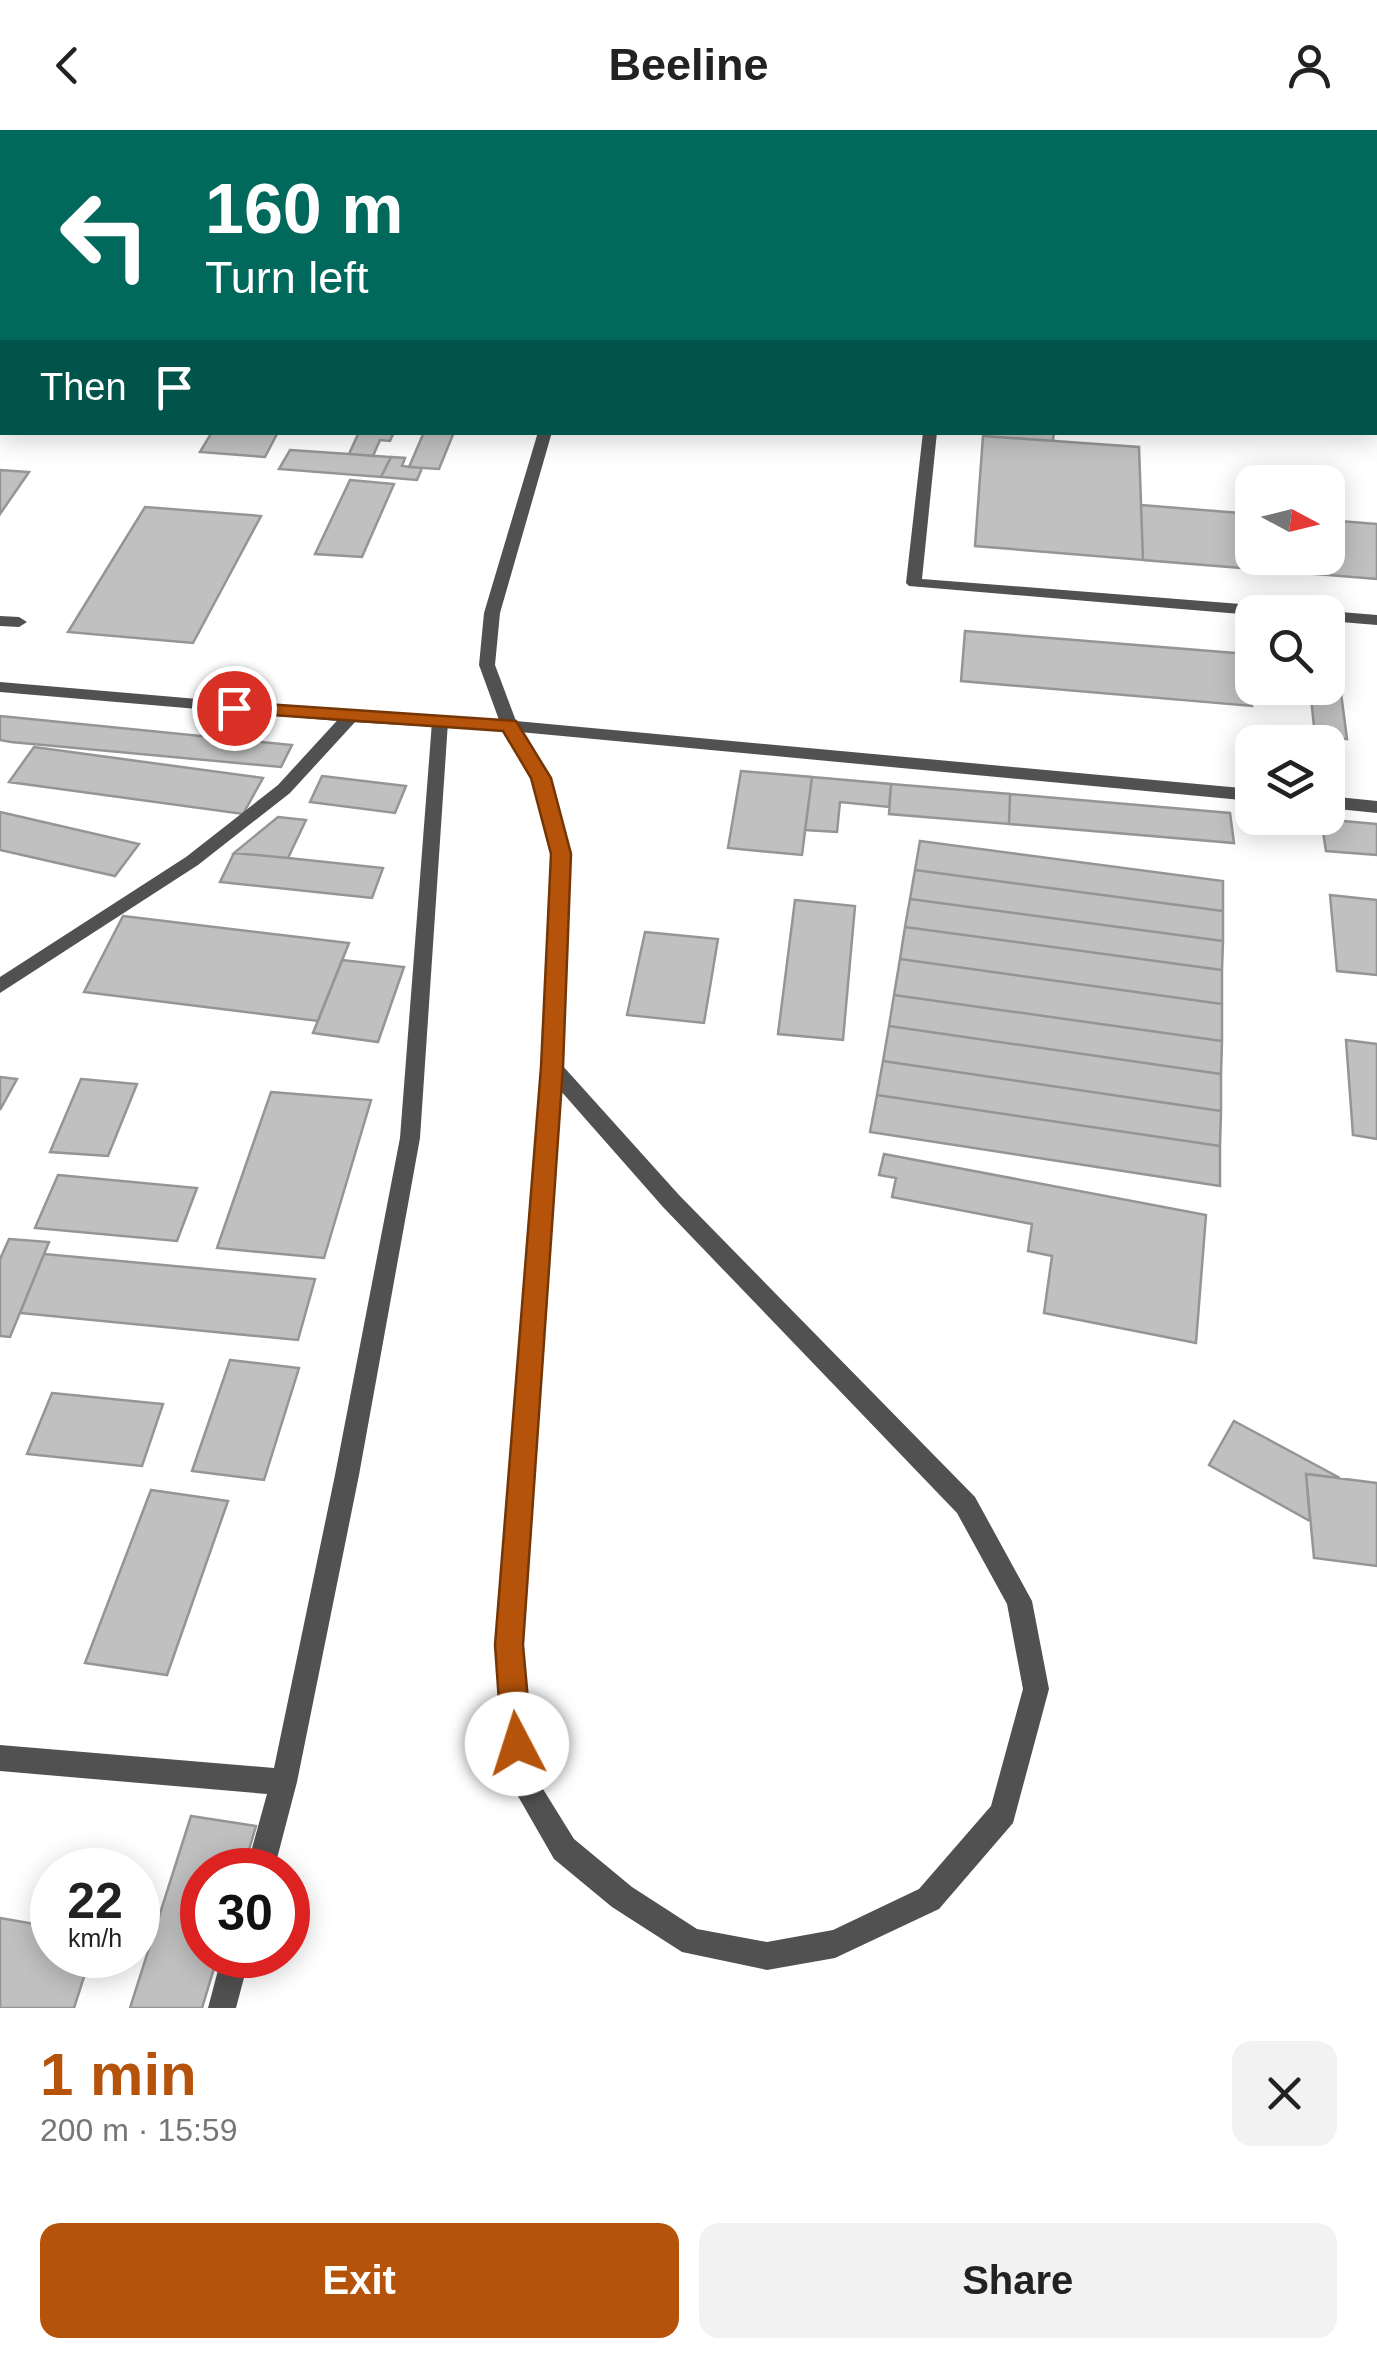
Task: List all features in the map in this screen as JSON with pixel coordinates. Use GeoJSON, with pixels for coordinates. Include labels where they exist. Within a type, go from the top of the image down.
{"type":"FeatureCollection","features":[{"type":"Feature","properties":{"kind":"street"},"geometry":{"type":"LineString","coordinates":[[544,435],[492,613],[488,665],[509,726],[541,778],[561,854],[552,1067],[509,1645],[520,1777],[564,1850],[622,1897],[692,1942],[767,1956],[835,1944],[929,1899],[1003,1814],[1036,1689],[1019,1601],[966,1505],[672,1201],[552,1067]]}},
{"type":"Feature","properties":{"kind":"street"},"geometry":{"type":"LineString","coordinates":[[930,435],[914,583],[1235,608]]}},
{"type":"Feature","properties":{"kind":"street"},"geometry":{"type":"LineString","coordinates":[[1345,617],[1377,620]]}},
{"type":"Feature","properties":{"kind":"street"},"geometry":{"type":"LineString","coordinates":[[0,620],[19,622]]}},
{"type":"Feature","properties":{"kind":"street"},"geometry":{"type":"LineString","coordinates":[[0,688],[350,718],[509,726],[1235,793]]}},
{"type":"Feature","properties":{"kind":"street"},"geometry":{"type":"LineString","coordinates":[[0,986],[192,861],[284,789],[350,718]]}},
{"type":"Feature","properties":{"kind":"street"},"geometry":{"type":"LineString","coordinates":[[266,1848],[284,1782],[348,1475],[410,1138],[440,722]]}},
{"type":"Feature","properties":{"kind":"street"},"geometry":{"type":"LineString","coordinates":[[1345,804],[1377,807]]}},
{"type":"Feature","properties":{"kind":"street"},"geometry":{"type":"LineString","coordinates":[[0,1758],[284,1782]]}},
{"type":"Feature","properties":{"kind":"street"},"geometry":{"type":"LineString","coordinates":[[222,2008],[230,1978]]}},
{"type":"Feature","properties":{"kind":"building"},"geometry":{"type":"Polygon","coordinates":[[[210,435],[276,435],[265,457],[200,452],[210,435]]]}},
{"type":"Feature","properties":{"kind":"building"},"geometry":{"type":"Polygon","coordinates":[[[358,435],[393,435],[390,441],[380,440],[373,456],[349,454],[358,435]]]}},
{"type":"Feature","properties":{"kind":"building"},"geometry":{"type":"Polygon","coordinates":[[[423,435],[453,435],[439,469],[409,467],[423,435]]]}},
{"type":"Feature","properties":{"kind":"building"},"geometry":{"type":"Polygon","coordinates":[[[983,435],[1054,435],[1053,441],[983,435]]]}},
{"type":"Feature","properties":{"kind":"building"},"geometry":{"type":"Polygon","coordinates":[[[983,436],[1139,447],[1143,560],[975,546],[983,436]]]}},
{"type":"Feature","properties":{"kind":"building"},"geometry":{"type":"Polygon","coordinates":[[[290,450],[391,457],[381,477],[279,469],[290,450]]]}},
{"type":"Feature","properties":{"kind":"building"},"geometry":{"type":"Polygon","coordinates":[[[391,457],[405,458],[402,466],[422,468],[417,480],[381,477],[391,457]]]}},
{"type":"Feature","properties":{"kind":"building"},"geometry":{"type":"Polygon","coordinates":[[[0,470],[29,472],[0,514],[0,470]]]}},
{"type":"Feature","properties":{"kind":"building"},"geometry":{"type":"Polygon","coordinates":[[[350,480],[394,484],[362,557],[315,554],[350,480]]]}},
{"type":"Feature","properties":{"kind":"building"},"geometry":{"type":"Polygon","coordinates":[[[1141,505],[1235,513],[1235,567],[1143,560],[1141,505]]]}},
{"type":"Feature","properties":{"kind":"building"},"geometry":{"type":"Polygon","coordinates":[[[145,507],[261,516],[193,643],[68,632],[145,507]]]}},
{"type":"Feature","properties":{"kind":"building"},"geometry":{"type":"Polygon","coordinates":[[[1345,521],[1377,524],[1377,579],[1328,575],[1345,575],[1345,521]]]}},
{"type":"Feature","properties":{"kind":"building"},"geometry":{"type":"Polygon","coordinates":[[[965,631],[1235,653],[1235,705],[961,681],[965,631]]]}},
{"type":"Feature","properties":{"kind":"building"},"geometry":{"type":"Polygon","coordinates":[[[1312,705],[1343,705],[1347,739],[1345,725],[1314,725],[1312,705]]]}},
{"type":"Feature","properties":{"kind":"building"},"geometry":{"type":"Polygon","coordinates":[[[0,716],[292,745],[281,767],[11,742],[0,740],[0,716]]]}},
{"type":"Feature","properties":{"kind":"building"},"geometry":{"type":"Polygon","coordinates":[[[34,747],[263,778],[243,814],[9,782],[34,747]]]}},
{"type":"Feature","properties":{"kind":"building"},"geometry":{"type":"Polygon","coordinates":[[[741,771],[812,777],[802,855],[728,848],[741,771]]]}},
{"type":"Feature","properties":{"kind":"building"},"geometry":{"type":"Polygon","coordinates":[[[322,776],[406,786],[395,813],[310,802],[322,776]]]}},
{"type":"Feature","properties":{"kind":"building"},"geometry":{"type":"Polygon","coordinates":[[[812,777],[891,784],[889,807],[840,802],[837,832],[805,830],[812,777]]]}},
{"type":"Feature","properties":{"kind":"building"},"geometry":{"type":"Polygon","coordinates":[[[891,784],[1010,794],[1009,824],[889,814],[891,784]]]}},
{"type":"Feature","properties":{"kind":"building"},"geometry":{"type":"Polygon","coordinates":[[[1010,794],[1230,813],[1234,843],[1009,824],[1010,794]]]}},
{"type":"Feature","properties":{"kind":"building"},"geometry":{"type":"Polygon","coordinates":[[[0,812],[139,844],[115,876],[0,850],[0,812]]]}},
{"type":"Feature","properties":{"kind":"building"},"geometry":{"type":"Polygon","coordinates":[[[278,817],[306,820],[288,858],[234,853],[278,817]]]}},
{"type":"Feature","properties":{"kind":"building"},"geometry":{"type":"Polygon","coordinates":[[[1345,821],[1377,824],[1377,855],[1326,851],[1324,835],[1345,835],[1345,821]]]}},
{"type":"Feature","properties":{"kind":"building"},"geometry":{"type":"Polygon","coordinates":[[[920,841],[1223,881],[1223,911],[915,870],[920,841]]]}},
{"type":"Feature","properties":{"kind":"building"},"geometry":{"type":"Polygon","coordinates":[[[234,853],[383,868],[372,898],[220,882],[234,853]]]}},
{"type":"Feature","properties":{"kind":"building"},"geometry":{"type":"Polygon","coordinates":[[[915,870],[1223,911],[1223,941],[910,899],[915,870]]]}},
{"type":"Feature","properties":{"kind":"building"},"geometry":{"type":"Polygon","coordinates":[[[1330,895],[1377,900],[1377,975],[1337,971],[1330,895]]]}},
{"type":"Feature","properties":{"kind":"building"},"geometry":{"type":"Polygon","coordinates":[[[910,899],[1223,941],[1222,970],[905,927],[910,899]]]}},
{"type":"Feature","properties":{"kind":"building"},"geometry":{"type":"Polygon","coordinates":[[[795,900],[855,906],[843,1040],[778,1034],[795,900]]]}},
{"type":"Feature","properties":{"kind":"building"},"geometry":{"type":"Polygon","coordinates":[[[123,916],[349,943],[318,1021],[84,992],[123,916]]]}},
{"type":"Feature","properties":{"kind":"building"},"geometry":{"type":"Polygon","coordinates":[[[905,927],[1222,970],[1222,1004],[900,959],[905,927]]]}},
{"type":"Feature","properties":{"kind":"building"},"geometry":{"type":"Polygon","coordinates":[[[645,932],[718,939],[704,1023],[627,1015],[645,932]]]}},
{"type":"Feature","properties":{"kind":"building"},"geometry":{"type":"Polygon","coordinates":[[[900,959],[1222,1004],[1222,1041],[894,995],[900,959]]]}},
{"type":"Feature","properties":{"kind":"building"},"geometry":{"type":"Polygon","coordinates":[[[342,960],[404,967],[378,1042],[313,1033],[342,960]]]}},
{"type":"Feature","properties":{"kind":"building"},"geometry":{"type":"Polygon","coordinates":[[[894,995],[1222,1041],[1221,1074],[889,1026],[894,995]]]}},
{"type":"Feature","properties":{"kind":"building"},"geometry":{"type":"Polygon","coordinates":[[[889,1026],[1221,1074],[1221,1111],[883,1061],[889,1026]]]}},
{"type":"Feature","properties":{"kind":"building"},"geometry":{"type":"Polygon","coordinates":[[[1346,1040],[1377,1044],[1377,1139],[1353,1135],[1346,1040]]]}},
{"type":"Feature","properties":{"kind":"building"},"geometry":{"type":"Polygon","coordinates":[[[883,1061],[1221,1111],[1220,1146],[877,1095],[883,1061]]]}},
{"type":"Feature","properties":{"kind":"building"},"geometry":{"type":"Polygon","coordinates":[[[0,1077],[17,1079],[0,1110],[0,1077]]]}},
{"type":"Feature","properties":{"kind":"building"},"geometry":{"type":"Polygon","coordinates":[[[81,1079],[137,1084],[108,1156],[50,1152],[81,1079]]]}},
{"type":"Feature","properties":{"kind":"building"},"geometry":{"type":"Polygon","coordinates":[[[271,1092],[371,1100],[324,1258],[217,1248],[271,1092]]]}},
{"type":"Feature","properties":{"kind":"building"},"geometry":{"type":"Polygon","coordinates":[[[877,1095],[1220,1146],[1220,1186],[870,1132],[877,1095]]]}},
{"type":"Feature","properties":{"kind":"building"},"geometry":{"type":"Polygon","coordinates":[[[884,1154],[1206,1215],[1196,1343],[1044,1313],[1052,1256],[1028,1251],[1032,1224],[892,1197],[896,1178],[879,1175],[884,1154]]]}},
{"type":"Feature","properties":{"kind":"building"},"geometry":{"type":"Polygon","coordinates":[[[58,1175],[197,1188],[177,1241],[35,1228],[58,1175]]]}},
{"type":"Feature","properties":{"kind":"building"},"geometry":{"type":"Polygon","coordinates":[[[9,1239],[49,1242],[10,1337],[0,1336],[0,1259],[9,1239]]]}},
{"type":"Feature","properties":{"kind":"building"},"geometry":{"type":"Polygon","coordinates":[[[44,1254],[315,1279],[298,1340],[20,1313],[44,1254]]]}},
{"type":"Feature","properties":{"kind":"building"},"geometry":{"type":"Polygon","coordinates":[[[230,1360],[299,1368],[264,1480],[192,1471],[230,1360]]]}},
{"type":"Feature","properties":{"kind":"building"},"geometry":{"type":"Polygon","coordinates":[[[52,1393],[163,1404],[142,1466],[27,1454],[52,1393]]]}},
{"type":"Feature","properties":{"kind":"building"},"geometry":{"type":"Polygon","coordinates":[[[1234,1421],[1340,1478],[1306,1474],[1310,1521],[1209,1465],[1234,1421]]]}},
{"type":"Feature","properties":{"kind":"building"},"geometry":{"type":"Polygon","coordinates":[[[1306,1474],[1377,1483],[1377,1566],[1314,1558],[1306,1474]]]}},
{"type":"Feature","properties":{"kind":"building"},"geometry":{"type":"Polygon","coordinates":[[[151,1490],[228,1501],[167,1675],[85,1663],[151,1490]]]}},
{"type":"Feature","properties":{"kind":"building"},"geometry":{"type":"Polygon","coordinates":[[[191,1816],[256,1826],[250,1848],[181,1848],[191,1816]]]}},
{"type":"Feature","properties":{"kind":"building"},"geometry":{"type":"Polygon","coordinates":[[[180,1851],[180,1978],[211,1978],[202,2008],[130,2008],[140,1978],[160,1978],[160,1914],[180,1851]]]}},
{"type":"Feature","properties":{"kind":"building"},"geometry":{"type":"Polygon","coordinates":[[[0,1918],[30,1923],[30,1978],[84,1978],[74,2008],[0,2008],[0,1918]]]}},
{"type":"Feature","properties":{"kind":"route"},"geometry":{"type":"LineString","coordinates":[[234,708],[509,726],[541,778],[561,854],[552,1067],[509,1645],[517,1744]]}}]}
